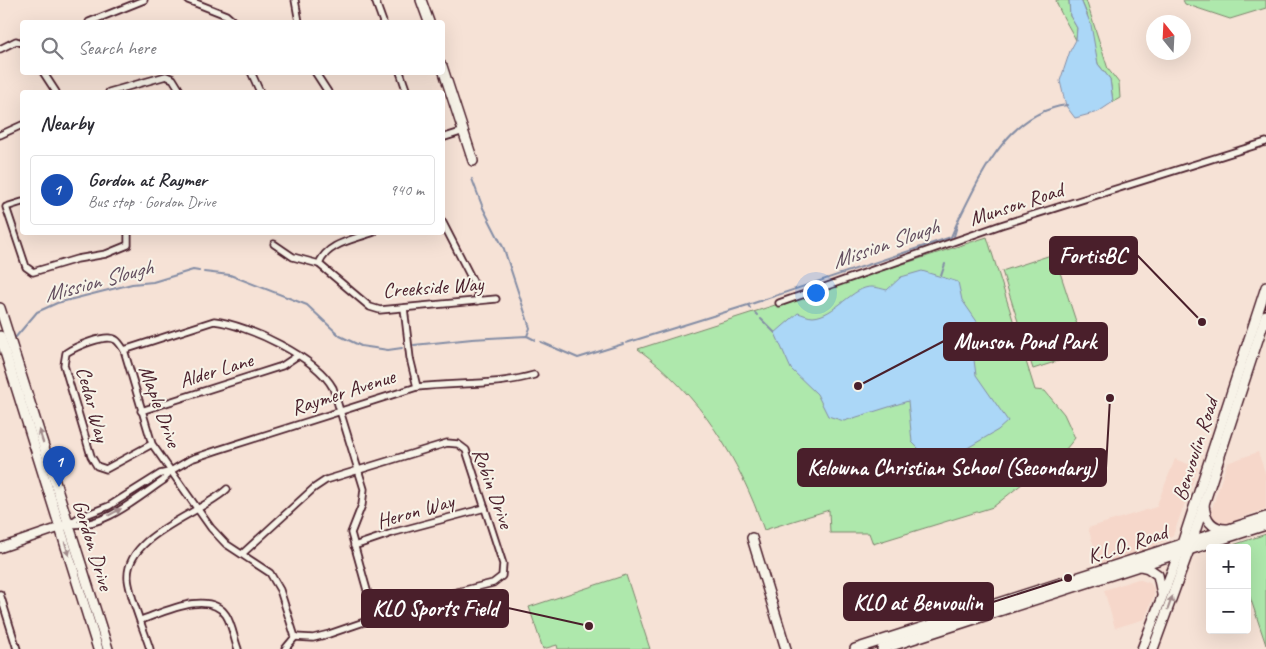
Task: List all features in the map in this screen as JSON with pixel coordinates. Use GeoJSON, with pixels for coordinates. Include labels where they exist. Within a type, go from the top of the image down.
{"type":"FeatureCollection","features":[{"type":"Feature","properties":{"kind":"main road"},"geometry":{"type":"LineString","coordinates":[[421,0],[428,20]]}},
{"type":"Feature","properties":{"kind":"main road"},"geometry":{"type":"LineString","coordinates":[[445,75],[473,161]]}},
{"type":"Feature","properties":{"kind":"main road","name":"Benvoulin Road"},"geometry":{"type":"LineString","coordinates":[[1153,649],[1265,292]]}},
{"type":"Feature","properties":{"kind":"main road","name":"Gordon Drive"},"geometry":{"type":"LineString","coordinates":[[0,308],[65,526],[98,649]]}},
{"type":"Feature","properties":{"kind":"main road","name":"Benvoulin Road"},"geometry":{"type":"LineString","coordinates":[[1142,649],[1162,596],[1204,503],[1266,315]]}},
{"type":"Feature","properties":{"kind":"main road","name":"Gordon Drive"},"geometry":{"type":"LineString","coordinates":[[0,336],[108,649]]}},
{"type":"Feature","properties":{"kind":"main road"},"geometry":{"type":"LineString","coordinates":[[1204,503],[1209,522],[1218,528],[1228,529]]}},
{"type":"Feature","properties":{"kind":"main road","name":"K.L.O. Road"},"geometry":{"type":"LineString","coordinates":[[882,649],[1140,566],[1228,529],[1266,517]]}},
{"type":"Feature","properties":{"kind":"main road","name":"K.L.O. Road"},"geometry":{"type":"LineString","coordinates":[[855,649],[1185,547],[1266,525]]}},
{"type":"Feature","properties":{"kind":"main road"},"geometry":{"type":"LineString","coordinates":[[752,538],[786,649]]}},
{"type":"Feature","properties":{"kind":"main road"},"geometry":{"type":"LineString","coordinates":[[1140,566],[1148,568],[1158,575],[1162,587],[1162,596]]}},
{"type":"Feature","properties":{"kind":"street"},"geometry":{"type":"LineString","coordinates":[[94,20],[144,0]]}},
{"type":"Feature","properties":{"kind":"street"},"geometry":{"type":"LineString","coordinates":[[188,0],[226,15],[232,20]]}},
{"type":"Feature","properties":{"kind":"street"},"geometry":{"type":"LineString","coordinates":[[295,0],[299,20]]}},
{"type":"Feature","properties":{"kind":"street"},"geometry":{"type":"LineString","coordinates":[[375,0],[382,20]]}},
{"type":"Feature","properties":{"kind":"street"},"geometry":{"type":"LineString","coordinates":[[0,49],[16,41],[20,42]]}},
{"type":"Feature","properties":{"kind":"street"},"geometry":{"type":"LineString","coordinates":[[45,75],[55,90]]}},
{"type":"Feature","properties":{"kind":"street"},"geometry":{"type":"LineString","coordinates":[[252,75],[259,90]]}},
{"type":"Feature","properties":{"kind":"street"},"geometry":{"type":"LineString","coordinates":[[317,75],[327,90]]}},
{"type":"Feature","properties":{"kind":"street"},"geometry":{"type":"LineString","coordinates":[[401,75],[406,90]]}},
{"type":"Feature","properties":{"kind":"street"},"geometry":{"type":"LineString","coordinates":[[116,90],[166,76],[173,79],[180,90]]}},
{"type":"Feature","properties":{"kind":"street"},"geometry":{"type":"LineString","coordinates":[[0,135],[20,126]]}},
{"type":"Feature","properties":{"kind":"street"},"geometry":{"type":"LineString","coordinates":[[445,137],[464,131]]}},
{"type":"Feature","properties":{"kind":"street","name":"Munson Road"},"geometry":{"type":"LineString","coordinates":[[779,303],[892,266],[1001,225],[1266,142]]}},
{"type":"Feature","properties":{"kind":"street"},"geometry":{"type":"LineString","coordinates":[[20,203],[3,208],[26,267],[33,272],[77,259],[106,254],[128,245],[128,235]]}},
{"type":"Feature","properties":{"kind":"street"},"geometry":{"type":"LineString","coordinates":[[445,227],[477,289],[478,301]]}},
{"type":"Feature","properties":{"kind":"street"},"geometry":{"type":"LineString","coordinates":[[318,264],[322,255],[331,248],[366,235]]}},
{"type":"Feature","properties":{"kind":"street","name":"Creekside Way"},"geometry":{"type":"LineString","coordinates":[[274,244],[293,257],[318,264],[370,307],[380,310],[434,303],[496,299]]}},
{"type":"Feature","properties":{"kind":"street"},"geometry":{"type":"LineString","coordinates":[[404,308],[410,358],[417,387]]}},
{"type":"Feature","properties":{"kind":"street"},"geometry":{"type":"LineString","coordinates":[[124,350],[214,321],[228,323],[278,343],[327,379],[340,412],[364,489],[362,506],[351,533],[375,619]]}},
{"type":"Feature","properties":{"kind":"street","name":"Cedar Way"},"geometry":{"type":"LineString","coordinates":[[124,350],[116,340],[108,338],[74,347],[66,353],[64,365],[90,456],[97,466],[106,469],[152,444]]}},
{"type":"Feature","properties":{"kind":"street","name":"Maple Drive"},"geometry":{"type":"LineString","coordinates":[[124,350],[152,444],[195,510],[226,544],[270,573],[280,590],[295,637]]}},
{"type":"Feature","properties":{"kind":"street","name":"Alder Lane"},"geometry":{"type":"LineString","coordinates":[[141,411],[282,366],[297,356]]}},
{"type":"Feature","properties":{"kind":"street","name":"Raymer Avenue"},"geometry":{"type":"LineString","coordinates":[[0,548],[65,526],[80,526],[114,513],[164,480],[169,472],[200,456],[417,387],[510,382],[534,375]]}},
{"type":"Feature","properties":{"kind":"street","name":"Robin Drive"},"geometry":{"type":"LineString","coordinates":[[242,554],[314,488],[326,480],[447,443],[458,444],[466,450],[503,564],[502,576],[493,583],[437,597],[313,638],[295,637]]}},
{"type":"Feature","properties":{"kind":"street"},"geometry":{"type":"LineString","coordinates":[[150,649],[128,580],[128,566],[134,553],[146,542],[195,510],[216,499],[227,489]]}},
{"type":"Feature","properties":{"kind":"street","name":"Heron Way"},"geometry":{"type":"LineString","coordinates":[[354,546],[395,532],[485,508]]}},
{"type":"Feature","properties":{"kind":"street"},"geometry":{"type":"LineString","coordinates":[[0,594],[17,649]]}},
{"type":"Feature","properties":{"kind":"street"},"geometry":{"type":"LineString","coordinates":[[141,620],[188,603],[200,603],[215,607],[226,614],[238,649]]}},
{"type":"Feature","properties":{"kind":"street"},"geometry":{"type":"LineString","coordinates":[[285,649],[290,646],[295,637]]}},
{"type":"Feature","properties":{"kind":"shaded area"},"geometry":{"type":"Polygon","coordinates":[[[1258,452],[1266,475],[1266,509],[1225,525],[1214,520],[1211,511],[1227,463],[1258,452]]]}},
{"type":"Feature","properties":{"kind":"shaded area"},"geometry":{"type":"Polygon","coordinates":[[[1175,459],[1198,468],[1173,535],[1152,548],[1100,564],[1088,528],[1156,507],[1175,459]]]}},
{"type":"Feature","properties":{"kind":"shaded area"},"geometry":{"type":"Polygon","coordinates":[[[1138,579],[1150,583],[1154,589],[1154,595],[1145,619],[1115,628],[1104,590],[1138,579]]]}},
{"type":"Feature","properties":{"kind":"green space"},"geometry":{"type":"Polygon","coordinates":[[[1056,0],[1069,0],[1070,16],[1077,28],[1076,40],[1061,13],[1056,0]]]}},
{"type":"Feature","properties":{"kind":"green space"},"geometry":{"type":"Polygon","coordinates":[[[1081,0],[1086,0],[1108,69],[1119,83],[1120,98],[1113,102],[1110,79],[1098,64],[1087,14],[1081,0]]]}},
{"type":"Feature","properties":{"kind":"green space"},"geometry":{"type":"Polygon","coordinates":[[[1183,0],[1266,0],[1266,8],[1230,19],[1185,4],[1183,0]]]}},
{"type":"Feature","properties":{"kind":"green space"},"geometry":{"type":"Polygon","coordinates":[[[987,237],[1035,390],[1045,391],[1064,414],[1075,438],[1066,449],[993,507],[873,544],[869,533],[830,533],[829,510],[764,530],[742,478],[715,430],[680,387],[638,349],[987,237]]]}},
{"type":"Feature","properties":{"kind":"green space"},"geometry":{"type":"Polygon","coordinates":[[[1054,254],[1086,352],[1033,369],[1002,271],[1054,254]]]}},
{"type":"Feature","properties":{"kind":"green space"},"geometry":{"type":"Polygon","coordinates":[[[1266,534],[1266,645],[1251,600],[1251,544],[1236,544],[1266,534]]]}},
{"type":"Feature","properties":{"kind":"green space"},"geometry":{"type":"Polygon","coordinates":[[[626,575],[650,649],[558,649],[557,645],[543,649],[529,607],[626,575]]]}},
{"type":"Feature","properties":{"kind":"water"},"geometry":{"type":"Polygon","coordinates":[[[1069,0],[1081,0],[1091,25],[1098,64],[1110,79],[1113,102],[1098,112],[1075,118],[1066,106],[1060,81],[1070,51],[1076,40],[1077,28],[1070,16],[1069,0]]]}},
{"type":"Feature","properties":{"kind":"water"},"geometry":{"type":"Polygon","coordinates":[[[922,271],[958,282],[962,300],[978,323],[984,342],[974,360],[976,375],[1008,421],[998,430],[959,453],[925,455],[912,442],[908,401],[844,421],[828,416],[817,394],[791,369],[775,333],[798,313],[811,317],[821,315],[829,312],[858,291],[874,287],[887,290],[901,277],[922,271]]]}},
{"type":"Feature","properties":{"kind":"waterway","name":"Mission Slough"},"geometry":{"type":"LineString","coordinates":[[961,215],[990,161],[1015,130],[1047,110],[1067,105]]}},
{"type":"Feature","properties":{"kind":"waterway"},"geometry":{"type":"LineString","coordinates":[[472,179],[483,208],[504,249],[530,328],[527,336]]}},
{"type":"Feature","properties":{"kind":"waterway","name":"Mission Slough"},"geometry":{"type":"LineString","coordinates":[[748,305],[951,237],[961,214]]}},
{"type":"Feature","properties":{"kind":"waterway","name":"Mission Slough"},"geometry":{"type":"LineString","coordinates":[[954,236],[957,226]]}},
{"type":"Feature","properties":{"kind":"waterway","name":"Mission Slough"},"geometry":{"type":"LineString","coordinates":[[941,276],[945,264]]}},
{"type":"Feature","properties":{"kind":"waterway","name":"Mission Slough"},"geometry":{"type":"LineString","coordinates":[[15,338],[37,312],[57,303],[132,284],[153,282],[193,270],[199,271]]}},
{"type":"Feature","properties":{"kind":"waterway","name":"Mission Slough"},"geometry":{"type":"LineString","coordinates":[[204,272],[230,275],[307,305],[340,336],[361,346],[388,350],[402,348]]}},
{"type":"Feature","properties":{"kind":"waterway","name":"Mission Slough"},"geometry":{"type":"LineString","coordinates":[[626,343],[748,305],[750,308]]}},
{"type":"Feature","properties":{"kind":"waterway","name":"Mission Slough"},"geometry":{"type":"LineString","coordinates":[[761,319],[775,333]]}},
{"type":"Feature","properties":{"kind":"waterway","name":"Mission Slough"},"geometry":{"type":"LineString","coordinates":[[414,345],[527,336],[535,340]]}},
{"type":"Feature","properties":{"kind":"waterway","name":"Mission Slough"},"geometry":{"type":"LineString","coordinates":[[541,342],[578,358],[623,344]]}},
{"type":"Feature","properties":{"kind":"place","name":"FortisBC"},"geometry":{"type":"Point","coordinates":[1202,322]}},
{"type":"Feature","properties":{"kind":"place","name":"Munson Pond Park"},"geometry":{"type":"Point","coordinates":[858,386]}},
{"type":"Feature","properties":{"kind":"place","name":"Kelowna Christian School (Secondary)"},"geometry":{"type":"Point","coordinates":[1110,398]}},
{"type":"Feature","properties":{"kind":"place","name":"Gordon at Raymer"},"geometry":{"type":"Point","coordinates":[59,487]}},
{"type":"Feature","properties":{"kind":"place","name":"KLO at Benvoulin"},"geometry":{"type":"Point","coordinates":[1068,578]}},
{"type":"Feature","properties":{"kind":"place","name":"KLO Sports Field"},"geometry":{"type":"Point","coordinates":[589,626]}}]}
